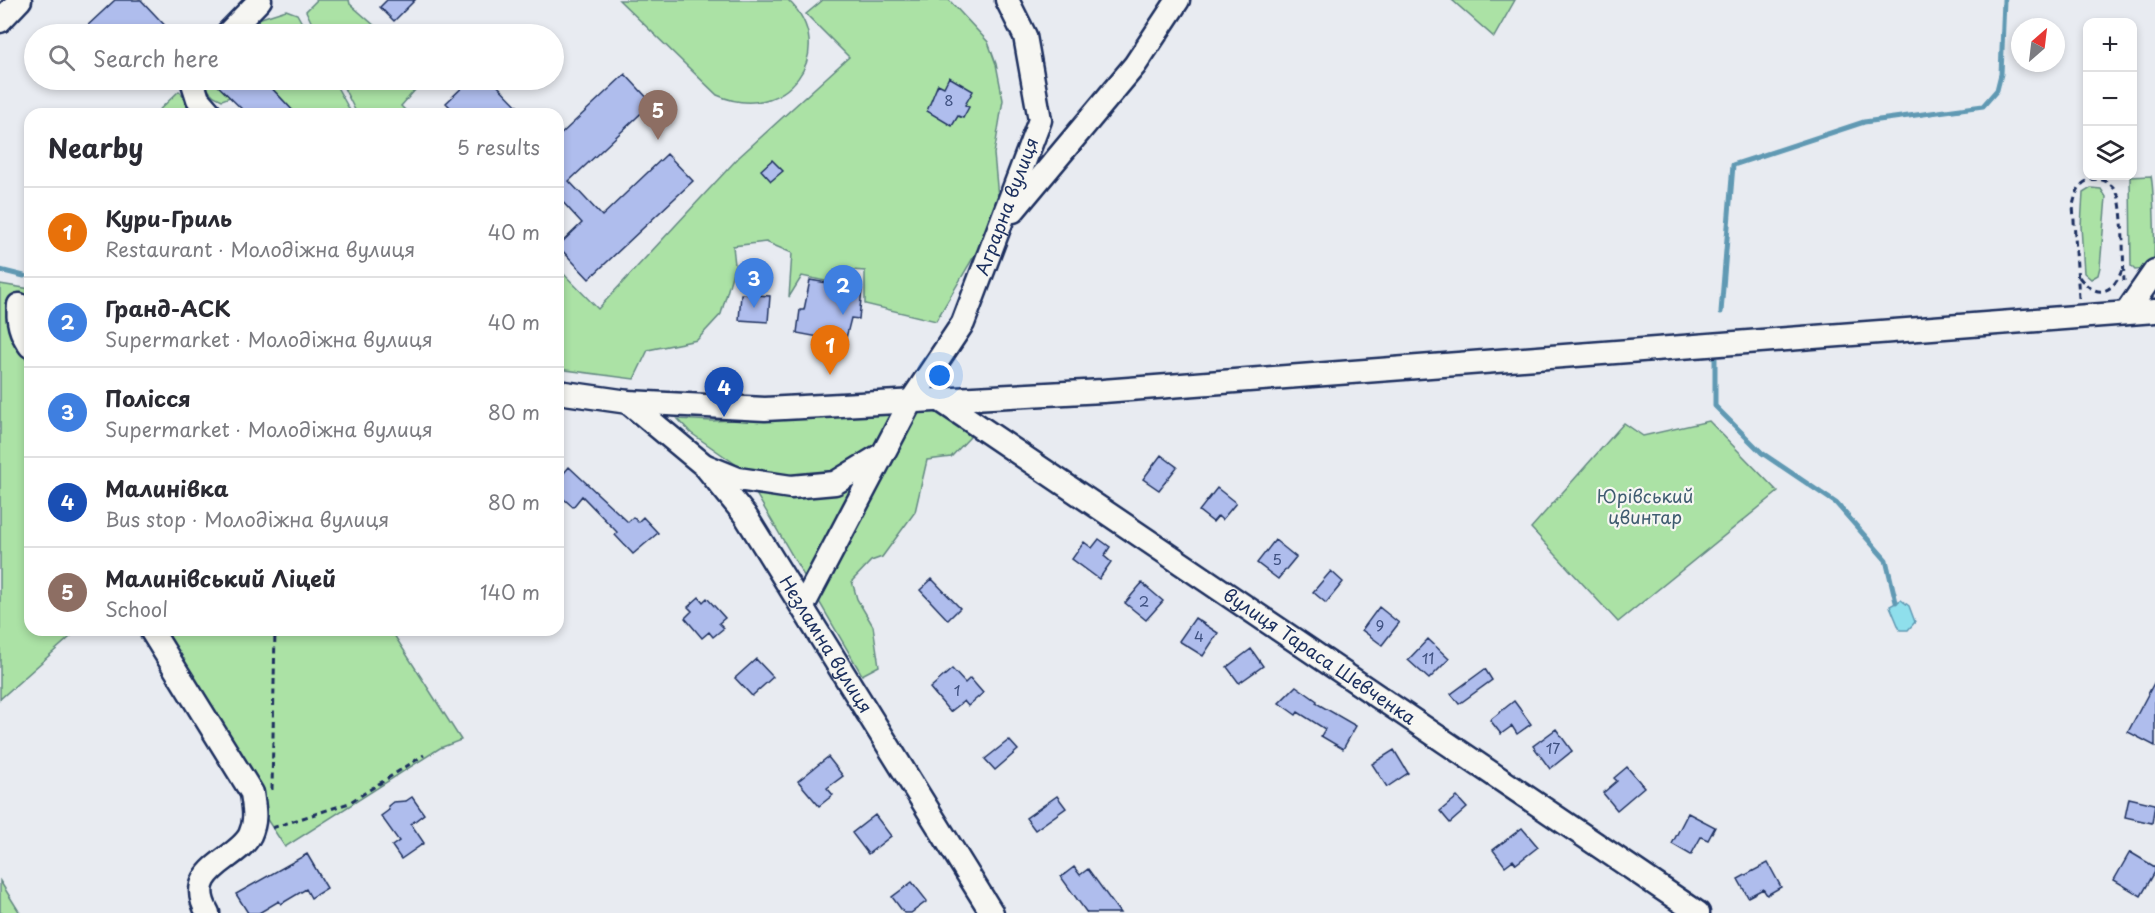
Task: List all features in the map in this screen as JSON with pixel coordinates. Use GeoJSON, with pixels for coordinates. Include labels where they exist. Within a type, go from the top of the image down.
{"type":"FeatureCollection","features":[{"type":"Feature","properties":{"kind":"street"},"geometry":{"type":"LineString","coordinates":[[0,21],[20,0]]}},
{"type":"Feature","properties":{"kind":"street"},"geometry":{"type":"LineString","coordinates":[[237,24],[260,0]]}},
{"type":"Feature","properties":{"kind":"street","name":"Аграрна вулиця"},"geometry":{"type":"LineString","coordinates":[[803,606],[911,401],[963,323],[1040,120],[1025,36],[1007,0]]}},
{"type":"Feature","properties":{"kind":"street"},"geometry":{"type":"LineString","coordinates":[[1000,226],[1135,64],[1178,0]]}},
{"type":"Feature","properties":{"kind":"street"},"geometry":{"type":"LineString","coordinates":[[195,90],[198,99],[206,108]]}},
{"type":"Feature","properties":{"kind":"street"},"geometry":{"type":"LineString","coordinates":[[2126,313],[2155,271]]}},
{"type":"Feature","properties":{"kind":"street"},"geometry":{"type":"LineString","coordinates":[[16,305],[24,337]]}},
{"type":"Feature","properties":{"kind":"street"},"geometry":{"type":"LineString","coordinates":[[564,393],[628,402],[765,409],[1039,395],[2155,311]]}},
{"type":"Feature","properties":{"kind":"street","name":"вулиця Тараса Шевченка"},"geometry":{"type":"LineString","coordinates":[[940,400],[1698,913]]}},
{"type":"Feature","properties":{"kind":"street","name":"Незламна вулиця"},"geometry":{"type":"LineString","coordinates":[[628,402],[705,466],[745,515],[992,913]]}},
{"type":"Feature","properties":{"kind":"street"},"geometry":{"type":"LineString","coordinates":[[705,466],[738,479],[791,487],[835,483],[882,454]]}},
{"type":"Feature","properties":{"kind":"street"},"geometry":{"type":"LineString","coordinates":[[155,636],[252,793],[256,817],[249,837],[209,871],[201,891],[205,908]]}},
{"type":"Feature","properties":{"kind":"path"},"geometry":{"type":"LineString","coordinates":[[2080,317],[2073,205],[2077,191],[2084,182],[2095,179],[2109,182],[2119,194],[2126,313]]}},
{"type":"Feature","properties":{"kind":"path"},"geometry":{"type":"LineString","coordinates":[[2078,275],[2096,291],[2105,291],[2115,285],[2123,266]]}},
{"type":"Feature","properties":{"kind":"path"},"geometry":{"type":"LineString","coordinates":[[271,799],[275,778],[275,636]]}},
{"type":"Feature","properties":{"kind":"path"},"geometry":{"type":"LineString","coordinates":[[268,819],[268,829],[349,803],[423,755]]}},
{"type":"Feature","properties":{"kind":"green space"},"geometry":{"type":"Polygon","coordinates":[[[317,0],[349,0],[350,4],[373,24],[312,24],[306,11],[317,0]]]}},
{"type":"Feature","properties":{"kind":"green space"},"geometry":{"type":"Polygon","coordinates":[[[619,0],[788,0],[803,20],[809,40],[807,60],[798,78],[784,92],[765,100],[742,102],[717,95],[619,0]]]}},
{"type":"Feature","properties":{"kind":"green space"},"geometry":{"type":"Polygon","coordinates":[[[823,0],[949,0],[988,42],[996,64],[1003,100],[994,154],[999,208],[994,222],[936,321],[865,304],[865,271],[851,270],[849,286],[802,276],[789,297],[792,253],[766,242],[733,246],[735,265],[721,314],[697,340],[648,350],[634,379],[564,370],[564,274],[598,309],[739,157],[849,57],[806,14],[823,0]]]}},
{"type":"Feature","properties":{"kind":"green space"},"geometry":{"type":"Polygon","coordinates":[[[1452,0],[1515,0],[1494,37],[1452,0]]]}},
{"type":"Feature","properties":{"kind":"green space"},"geometry":{"type":"Polygon","coordinates":[[[286,10],[297,14],[302,24],[250,24],[255,20],[286,10]]]}},
{"type":"Feature","properties":{"kind":"green space"},"geometry":{"type":"Polygon","coordinates":[[[208,90],[224,90],[230,97],[222,100],[208,90]]]}},
{"type":"Feature","properties":{"kind":"green space"},"geometry":{"type":"Polygon","coordinates":[[[274,90],[339,90],[349,108],[290,108],[274,90]]]}},
{"type":"Feature","properties":{"kind":"green space"},"geometry":{"type":"Polygon","coordinates":[[[345,90],[415,90],[401,106],[403,108],[354,108],[345,90]]]}},
{"type":"Feature","properties":{"kind":"green space"},"geometry":{"type":"Polygon","coordinates":[[[179,91],[195,108],[161,108],[179,91]]]}},
{"type":"Feature","properties":{"kind":"green space"},"geometry":{"type":"Polygon","coordinates":[[[2151,176],[2154,205],[2154,258],[2146,267],[2135,270],[2131,266],[2130,180],[2137,180],[2137,177],[2151,176]]]}},
{"type":"Feature","properties":{"kind":"green space"},"geometry":{"type":"Polygon","coordinates":[[[2091,188],[2101,189],[2106,197],[2100,267],[2098,275],[2091,279],[2084,273],[2081,226],[2083,193],[2091,188]]]}},
{"type":"Feature","properties":{"kind":"green space"},"geometry":{"type":"Polygon","coordinates":[[[0,284],[24,288],[24,636],[71,636],[0,699],[0,284]]]}},
{"type":"Feature","properties":{"kind":"green space"},"geometry":{"type":"Polygon","coordinates":[[[949,409],[970,437],[951,457],[927,460],[915,512],[882,557],[871,561],[852,581],[857,599],[873,626],[879,666],[862,675],[741,468],[691,433],[678,419],[712,421],[949,409]]]}},
{"type":"Feature","properties":{"kind":"green space","name":"Юрівський цвинтар"},"geometry":{"type":"Polygon","coordinates":[[[1709,421],[1778,492],[1618,622],[1531,528],[1624,423],[1643,436],[1709,421]]]}},
{"type":"Feature","properties":{"kind":"green space"},"geometry":{"type":"Polygon","coordinates":[[[147,636],[395,636],[461,740],[440,748],[285,847],[147,636]]]}},
{"type":"Feature","properties":{"kind":"green space"},"geometry":{"type":"Polygon","coordinates":[[[0,881],[20,913],[0,913],[0,881]]]}},
{"type":"Feature","properties":{"kind":"water"},"geometry":{"type":"Polygon","coordinates":[[[1901,600],[1909,606],[1915,622],[1908,630],[1900,630],[1890,606],[1901,600]]]}},
{"type":"Feature","properties":{"kind":"building"},"geometry":{"type":"Polygon","coordinates":[[[115,0],[141,0],[164,24],[89,24],[115,0]]]}},
{"type":"Feature","properties":{"kind":"building"},"geometry":{"type":"Polygon","coordinates":[[[387,0],[415,0],[394,21],[380,7],[387,0]]]}},
{"type":"Feature","properties":{"kind":"building"},"geometry":{"type":"Polygon","coordinates":[[[625,74],[652,103],[569,181],[602,216],[667,154],[693,181],[589,279],[564,252],[564,240],[582,223],[564,204],[564,131],[625,74]]]}},
{"type":"Feature","properties":{"kind":"building"},"geometry":{"type":"Polygon","coordinates":[[[949,77],[973,91],[965,105],[969,107],[963,118],[958,116],[952,126],[927,111],[938,84],[944,87],[949,77]]]}},
{"type":"Feature","properties":{"kind":"building"},"geometry":{"type":"Polygon","coordinates":[[[222,90],[273,90],[290,108],[241,108],[222,90]]]}},
{"type":"Feature","properties":{"kind":"building"},"geometry":{"type":"Polygon","coordinates":[[[460,90],[502,90],[519,108],[451,108],[446,103],[460,90]]]}},
{"type":"Feature","properties":{"kind":"building"},"geometry":{"type":"Polygon","coordinates":[[[772,160],[783,171],[771,181],[761,170],[772,160]]]}},
{"type":"Feature","properties":{"kind":"building"},"geometry":{"type":"Polygon","coordinates":[[[810,280],[862,289],[859,319],[851,318],[845,342],[797,333],[800,310],[804,310],[810,280]]]}},
{"type":"Feature","properties":{"kind":"building"},"geometry":{"type":"Polygon","coordinates":[[[741,294],[770,296],[768,322],[739,320],[741,294]]]}},
{"type":"Feature","properties":{"kind":"building"},"geometry":{"type":"Polygon","coordinates":[[[1161,455],[1177,467],[1159,490],[1143,479],[1161,455]]]}},
{"type":"Feature","properties":{"kind":"building"},"geometry":{"type":"Polygon","coordinates":[[[569,467],[628,522],[633,517],[638,522],[643,517],[658,533],[633,554],[615,535],[617,532],[582,496],[573,507],[564,499],[564,473],[569,467]]]}},
{"type":"Feature","properties":{"kind":"building"},"geometry":{"type":"Polygon","coordinates":[[[1217,488],[1236,503],[1222,520],[1218,516],[1213,522],[1199,511],[1217,488]]]}},
{"type":"Feature","properties":{"kind":"building"},"geometry":{"type":"Polygon","coordinates":[[[1099,539],[1110,547],[1104,556],[1111,562],[1099,579],[1072,559],[1084,542],[1092,548],[1099,539]]]}},
{"type":"Feature","properties":{"kind":"building"},"geometry":{"type":"Polygon","coordinates":[[[1275,540],[1296,557],[1278,579],[1257,563],[1275,540]]]}},
{"type":"Feature","properties":{"kind":"building"},"geometry":{"type":"Polygon","coordinates":[[[1331,571],[1343,582],[1326,603],[1313,592],[1331,571]]]}},
{"type":"Feature","properties":{"kind":"building"},"geometry":{"type":"Polygon","coordinates":[[[932,579],[960,608],[948,620],[920,590],[932,579]]]}},
{"type":"Feature","properties":{"kind":"building"},"geometry":{"type":"Polygon","coordinates":[[[1142,583],[1163,601],[1146,620],[1125,603],[1142,583]]]}},
{"type":"Feature","properties":{"kind":"building"},"geometry":{"type":"Polygon","coordinates":[[[699,597],[703,602],[707,598],[725,618],[719,623],[724,628],[713,637],[709,632],[702,638],[685,618],[692,611],[688,607],[699,597]]]}},
{"type":"Feature","properties":{"kind":"building"},"geometry":{"type":"Polygon","coordinates":[[[1379,607],[1399,623],[1382,645],[1362,630],[1379,607]]]}},
{"type":"Feature","properties":{"kind":"building"},"geometry":{"type":"Polygon","coordinates":[[[1195,618],[1218,633],[1203,656],[1179,641],[1195,618]]]}},
{"type":"Feature","properties":{"kind":"building"},"geometry":{"type":"Polygon","coordinates":[[[1428,639],[1449,659],[1429,679],[1408,660],[1428,639]]]}},
{"type":"Feature","properties":{"kind":"building"},"geometry":{"type":"Polygon","coordinates":[[[1251,649],[1263,666],[1239,683],[1227,667],[1251,649]]]}},
{"type":"Feature","properties":{"kind":"building"},"geometry":{"type":"Polygon","coordinates":[[[756,659],[773,677],[752,696],[735,678],[756,659]]]}},
{"type":"Feature","properties":{"kind":"building"},"geometry":{"type":"Polygon","coordinates":[[[952,669],[965,683],[970,678],[983,693],[968,706],[964,701],[950,712],[930,688],[952,669]]]}},
{"type":"Feature","properties":{"kind":"building"},"geometry":{"type":"Polygon","coordinates":[[[1485,669],[1492,680],[1459,704],[1451,694],[1485,669]]]}},
{"type":"Feature","properties":{"kind":"building"},"geometry":{"type":"Polygon","coordinates":[[[2155,681],[2155,746],[2128,732],[2155,681]]]}},
{"type":"Feature","properties":{"kind":"building"},"geometry":{"type":"Polygon","coordinates":[[[1296,686],[1317,701],[1316,703],[1356,726],[1343,749],[1321,736],[1325,729],[1298,712],[1296,715],[1279,703],[1296,686]]]}},
{"type":"Feature","properties":{"kind":"building"},"geometry":{"type":"Polygon","coordinates":[[[1514,701],[1531,724],[1517,734],[1512,726],[1501,734],[1490,720],[1514,701]]]}},
{"type":"Feature","properties":{"kind":"building"},"geometry":{"type":"Polygon","coordinates":[[[1556,729],[1572,751],[1550,769],[1533,746],[1556,729]]]}},
{"type":"Feature","properties":{"kind":"building"},"geometry":{"type":"Polygon","coordinates":[[[1009,740],[1018,750],[995,770],[985,759],[1009,740]]]}},
{"type":"Feature","properties":{"kind":"building"},"geometry":{"type":"Polygon","coordinates":[[[1394,750],[1408,773],[1387,787],[1372,764],[1394,750]]]}},
{"type":"Feature","properties":{"kind":"building"},"geometry":{"type":"Polygon","coordinates":[[[828,757],[843,776],[827,788],[833,795],[819,806],[798,781],[828,757]]]}},
{"type":"Feature","properties":{"kind":"building"},"geometry":{"type":"Polygon","coordinates":[[[1627,767],[1644,787],[1617,810],[1603,793],[1617,781],[1614,778],[1627,767]]]}},
{"type":"Feature","properties":{"kind":"building"},"geometry":{"type":"Polygon","coordinates":[[[1057,796],[1066,808],[1035,830],[1026,818],[1057,796]]]}},
{"type":"Feature","properties":{"kind":"building"},"geometry":{"type":"Polygon","coordinates":[[[412,797],[424,814],[411,824],[424,843],[401,859],[392,846],[399,841],[381,816],[389,810],[388,806],[393,802],[406,801],[412,797]]]}},
{"type":"Feature","properties":{"kind":"building"},"geometry":{"type":"Polygon","coordinates":[[[1457,797],[1467,808],[1450,823],[1440,811],[1457,797]]]}},
{"type":"Feature","properties":{"kind":"building"},"geometry":{"type":"Polygon","coordinates":[[[2129,798],[2155,804],[2152,823],[2125,817],[2129,798]]]}},
{"type":"Feature","properties":{"kind":"building"},"geometry":{"type":"Polygon","coordinates":[[[1688,813],[1715,827],[1708,840],[1701,837],[1691,855],[1672,844],[1688,813]]]}},
{"type":"Feature","properties":{"kind":"building"},"geometry":{"type":"Polygon","coordinates":[[[875,815],[891,836],[868,854],[852,833],[875,815]]]}},
{"type":"Feature","properties":{"kind":"building"},"geometry":{"type":"Polygon","coordinates":[[[1522,828],[1538,847],[1516,864],[1513,860],[1505,866],[1493,850],[1522,828]]]}},
{"type":"Feature","properties":{"kind":"building"},"geometry":{"type":"Polygon","coordinates":[[[2130,852],[2155,867],[2155,872],[2141,896],[2114,880],[2130,852]]]}},
{"type":"Feature","properties":{"kind":"building"},"geometry":{"type":"Polygon","coordinates":[[[307,854],[327,888],[311,898],[306,889],[281,904],[279,901],[259,913],[248,913],[236,894],[307,854]]]}},
{"type":"Feature","properties":{"kind":"building"},"geometry":{"type":"Polygon","coordinates":[[[1768,863],[1781,887],[1767,895],[1763,889],[1748,897],[1738,879],[1768,863]]]}},
{"type":"Feature","properties":{"kind":"building"},"geometry":{"type":"Polygon","coordinates":[[[1074,867],[1080,875],[1088,869],[1120,913],[1087,913],[1061,877],[1074,867]]]}},
{"type":"Feature","properties":{"kind":"building"},"geometry":{"type":"Polygon","coordinates":[[[912,882],[927,901],[911,913],[904,913],[892,897],[912,882]]]}},
{"type":"Feature","properties":{"kind":"waterway"},"geometry":{"type":"LineString","coordinates":[[1721,312],[1733,165],[1864,122],[1983,106],[1997,90],[2001,74],[2004,0]]}},
{"type":"Feature","properties":{"kind":"waterway"},"geometry":{"type":"LineString","coordinates":[[0,270],[24,276]]}},
{"type":"Feature","properties":{"kind":"waterway"},"geometry":{"type":"LineString","coordinates":[[1715,353],[1715,406],[1762,453],[1836,503],[1886,560],[1896,602]]}},
{"type":"Feature","properties":{"kind":"place","name":"Малинівський Ліцей"},"geometry":{"type":"Point","coordinates":[658,140]}},
{"type":"Feature","properties":{"kind":"place","name":"Полісся"},"geometry":{"type":"Point","coordinates":[754,308]}},
{"type":"Feature","properties":{"kind":"place","name":"Гранд-АСК"},"geometry":{"type":"Point","coordinates":[843,315]}},
{"type":"Feature","properties":{"kind":"place","name":"Кури-Гриль"},"geometry":{"type":"Point","coordinates":[830,375]}},
{"type":"Feature","properties":{"kind":"place","name":"Малинівка"},"geometry":{"type":"Point","coordinates":[724,417]}}]}
